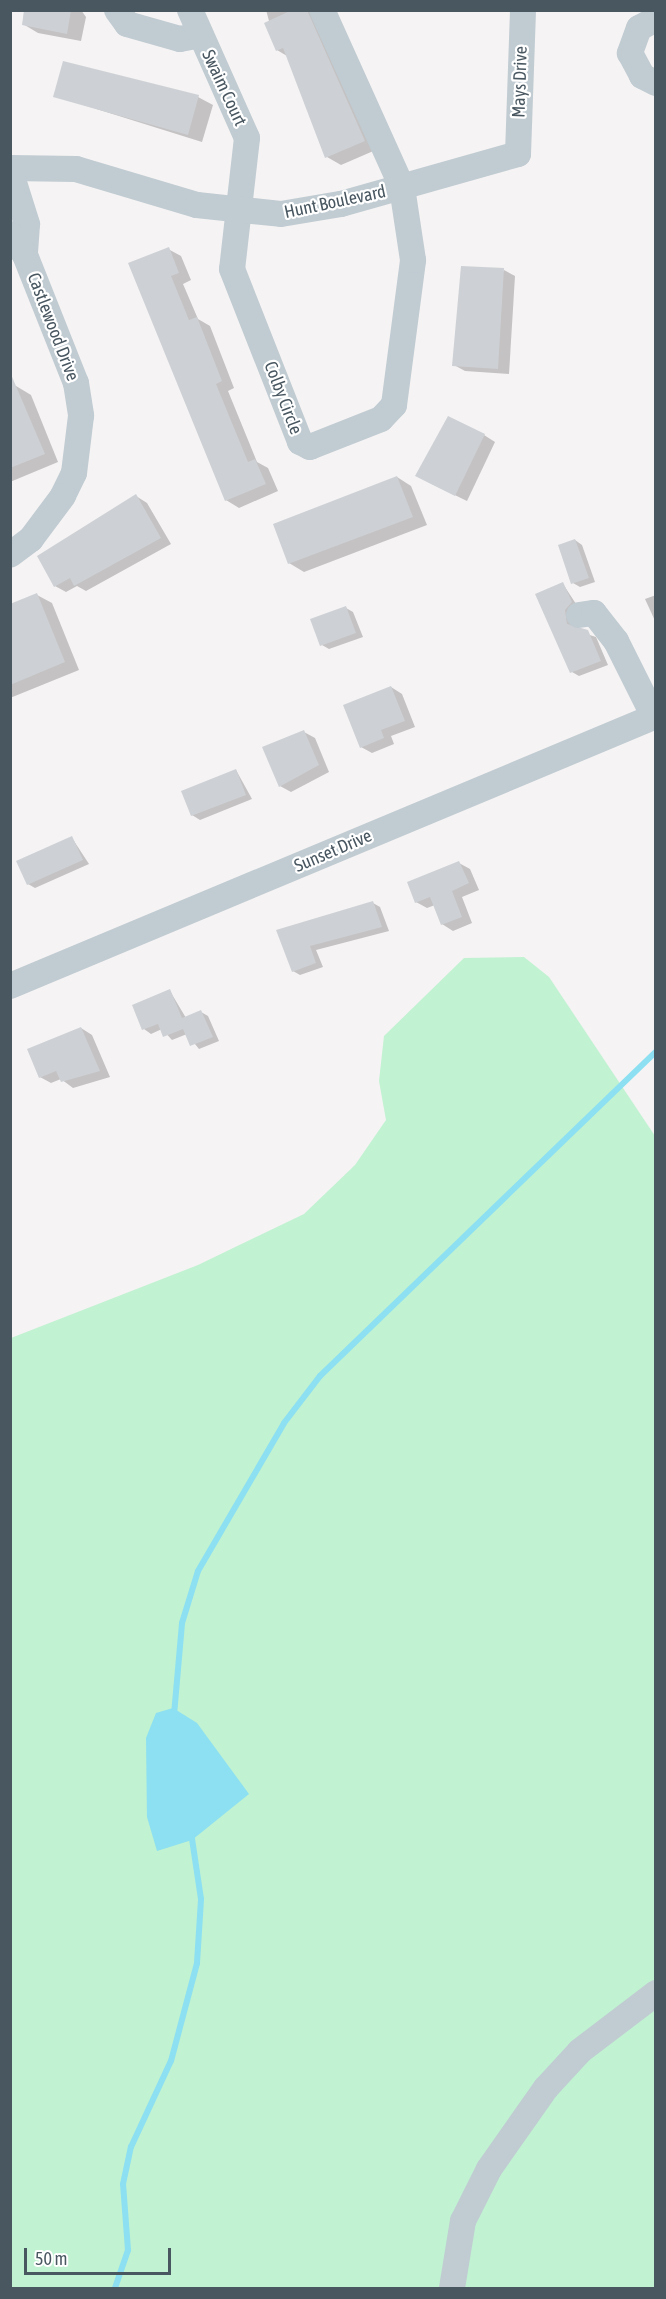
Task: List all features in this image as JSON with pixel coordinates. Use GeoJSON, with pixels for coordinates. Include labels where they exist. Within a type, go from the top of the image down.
{"type":"FeatureCollection","features":[{"type":"Feature","properties":{"kind":"street","name":"Swaim Court"},"geometry":{"type":"LineString","coordinates":[[117,10],[127,24],[180,39],[200,35]]}},
{"type":"Feature","properties":{"kind":"street","name":"Swaim Court"},"geometry":{"type":"LineString","coordinates":[[190,10],[247,138],[239,213]]}},
{"type":"Feature","properties":{"kind":"street","name":"Colby Circle"},"geometry":{"type":"LineString","coordinates":[[239,213],[232,269],[300,442],[310,447],[381,419],[401,387],[413,260],[402,187],[322,10]]}},
{"type":"Feature","properties":{"kind":"street","name":"Mays Drive"},"geometry":{"type":"LineString","coordinates":[[518,154],[523,10]]}},
{"type":"Feature","properties":{"kind":"street"},"geometry":{"type":"LineString","coordinates":[[656,19],[639,28],[630,53],[642,76],[656,83]]}},
{"type":"Feature","properties":{"kind":"street","name":"Hunt Boulevard"},"geometry":{"type":"LineString","coordinates":[[10,169],[76,169],[239,213],[317,209],[518,154]]}},
{"type":"Feature","properties":{"kind":"street","name":"Castlewood Drive"},"geometry":{"type":"LineString","coordinates":[[10,169],[27,224],[25,255]]}},
{"type":"Feature","properties":{"kind":"street","name":"Castlewood Drive"},"geometry":{"type":"LineString","coordinates":[[10,234],[25,255],[76,383],[81,416],[74,473],[63,496],[31,539],[10,555]]}},
{"type":"Feature","properties":{"kind":"street"},"geometry":{"type":"LineString","coordinates":[[579,615],[594,613],[616,641],[655,717]]}},
{"type":"Feature","properties":{"kind":"street","name":"Sunset Drive"},"geometry":{"type":"LineString","coordinates":[[10,986],[655,717]]}},
{"type":"Feature","properties":{"kind":"street"},"geometry":{"type":"LineString","coordinates":[[452,2289],[463,2221],[489,2169],[546,2088],[580,2051],[656,1993]]}},
{"type":"Feature","properties":{"kind":"green space"},"geometry":{"type":"Polygon","coordinates":[[[524,957],[549,977],[655,1136],[655,2288],[11,2288],[11,1338],[198,1265],[304,1214],[355,1165],[386,1120],[379,1081],[384,1036],[464,958],[524,957]]]}},
{"type":"Feature","properties":{"kind":"water"},"geometry":{"type":"Polygon","coordinates":[[[173,1708],[197,1723],[249,1794],[192,1840],[157,1851],[147,1817],[146,1738],[156,1713],[173,1708]]]}},
{"type":"Feature","properties":{"kind":"building"},"geometry":{"type":"Polygon","coordinates":[[[24,10],[71,10],[67,34],[22,25],[24,10]]]}},
{"type":"Feature","properties":{"kind":"building"},"geometry":{"type":"Polygon","coordinates":[[[292,10],[307,10],[365,141],[325,158],[283,48],[276,51],[264,23],[292,10]]]}},
{"type":"Feature","properties":{"kind":"building"},"geometry":{"type":"Polygon","coordinates":[[[63,61],[199,95],[188,135],[53,97],[63,61]]]}},
{"type":"Feature","properties":{"kind":"building"},"geometry":{"type":"Polygon","coordinates":[[[169,247],[179,273],[171,276],[189,320],[197,317],[222,381],[216,384],[248,462],[255,459],[266,484],[225,501],[128,263],[169,247]]]}},
{"type":"Feature","properties":{"kind":"building"},"geometry":{"type":"Polygon","coordinates":[[[461,266],[504,268],[498,369],[452,366],[461,266]]]}},
{"type":"Feature","properties":{"kind":"building"},"geometry":{"type":"Polygon","coordinates":[[[10,372],[45,454],[10,468],[10,372]]]}},
{"type":"Feature","properties":{"kind":"building"},"geometry":{"type":"Polygon","coordinates":[[[448,416],[485,434],[455,496],[415,476],[448,416]]]}},
{"type":"Feature","properties":{"kind":"building"},"geometry":{"type":"Polygon","coordinates":[[[397,476],[413,517],[288,564],[273,524],[397,476]]]}},
{"type":"Feature","properties":{"kind":"building"},"geometry":{"type":"Polygon","coordinates":[[[136,494],[161,538],[74,586],[70,578],[54,587],[37,556],[136,494]]]}},
{"type":"Feature","properties":{"kind":"building"},"geometry":{"type":"Polygon","coordinates":[[[575,539],[589,578],[571,584],[558,545],[575,539]]]}},
{"type":"Feature","properties":{"kind":"building"},"geometry":{"type":"Polygon","coordinates":[[[563,582],[572,602],[565,610],[567,624],[588,630],[601,661],[570,673],[535,594],[563,582]]]}},
{"type":"Feature","properties":{"kind":"building"},"geometry":{"type":"Polygon","coordinates":[[[37,593],[65,662],[10,685],[10,604],[37,593]]]}},
{"type":"Feature","properties":{"kind":"building"},"geometry":{"type":"Polygon","coordinates":[[[346,606],[356,633],[320,646],[310,619],[346,606]]]}},
{"type":"Feature","properties":{"kind":"building"},"geometry":{"type":"Polygon","coordinates":[[[391,686],[405,721],[381,730],[384,738],[360,748],[343,705],[391,686]]]}},
{"type":"Feature","properties":{"kind":"building"},"geometry":{"type":"Polygon","coordinates":[[[304,730],[319,765],[279,787],[262,747],[304,730]]]}},
{"type":"Feature","properties":{"kind":"building"},"geometry":{"type":"Polygon","coordinates":[[[236,769],[246,795],[191,816],[181,791],[236,769]]]}},
{"type":"Feature","properties":{"kind":"building"},"geometry":{"type":"Polygon","coordinates":[[[72,836],[83,860],[27,885],[16,861],[72,836]]]}},
{"type":"Feature","properties":{"kind":"building"},"geometry":{"type":"Polygon","coordinates":[[[459,861],[469,883],[452,891],[462,917],[441,925],[430,897],[415,903],[407,882],[459,861]]]}},
{"type":"Feature","properties":{"kind":"building"},"geometry":{"type":"Polygon","coordinates":[[[373,901],[382,927],[310,946],[316,963],[292,972],[276,930],[373,901]]]}},
{"type":"Feature","properties":{"kind":"building"},"geometry":{"type":"Polygon","coordinates":[[[170,989],[182,1018],[201,1010],[213,1037],[190,1046],[183,1029],[163,1037],[158,1024],[142,1030],[132,1005],[170,989]]]}},
{"type":"Feature","properties":{"kind":"building"},"geometry":{"type":"Polygon","coordinates":[[[81,1027],[100,1071],[61,1082],[56,1071],[39,1078],[27,1049],[81,1027]]]}},
{"type":"Feature","properties":{"kind":"waterway"},"geometry":{"type":"LineString","coordinates":[[174,1715],[182,1623],[198,1571],[284,1423],[320,1376],[656,1052]]}},
{"type":"Feature","properties":{"kind":"waterway"},"geometry":{"type":"LineString","coordinates":[[115,2288],[128,2250],[123,2184],[131,2147],[171,2061],[197,1963],[201,1899],[191,1832]]}}]}
